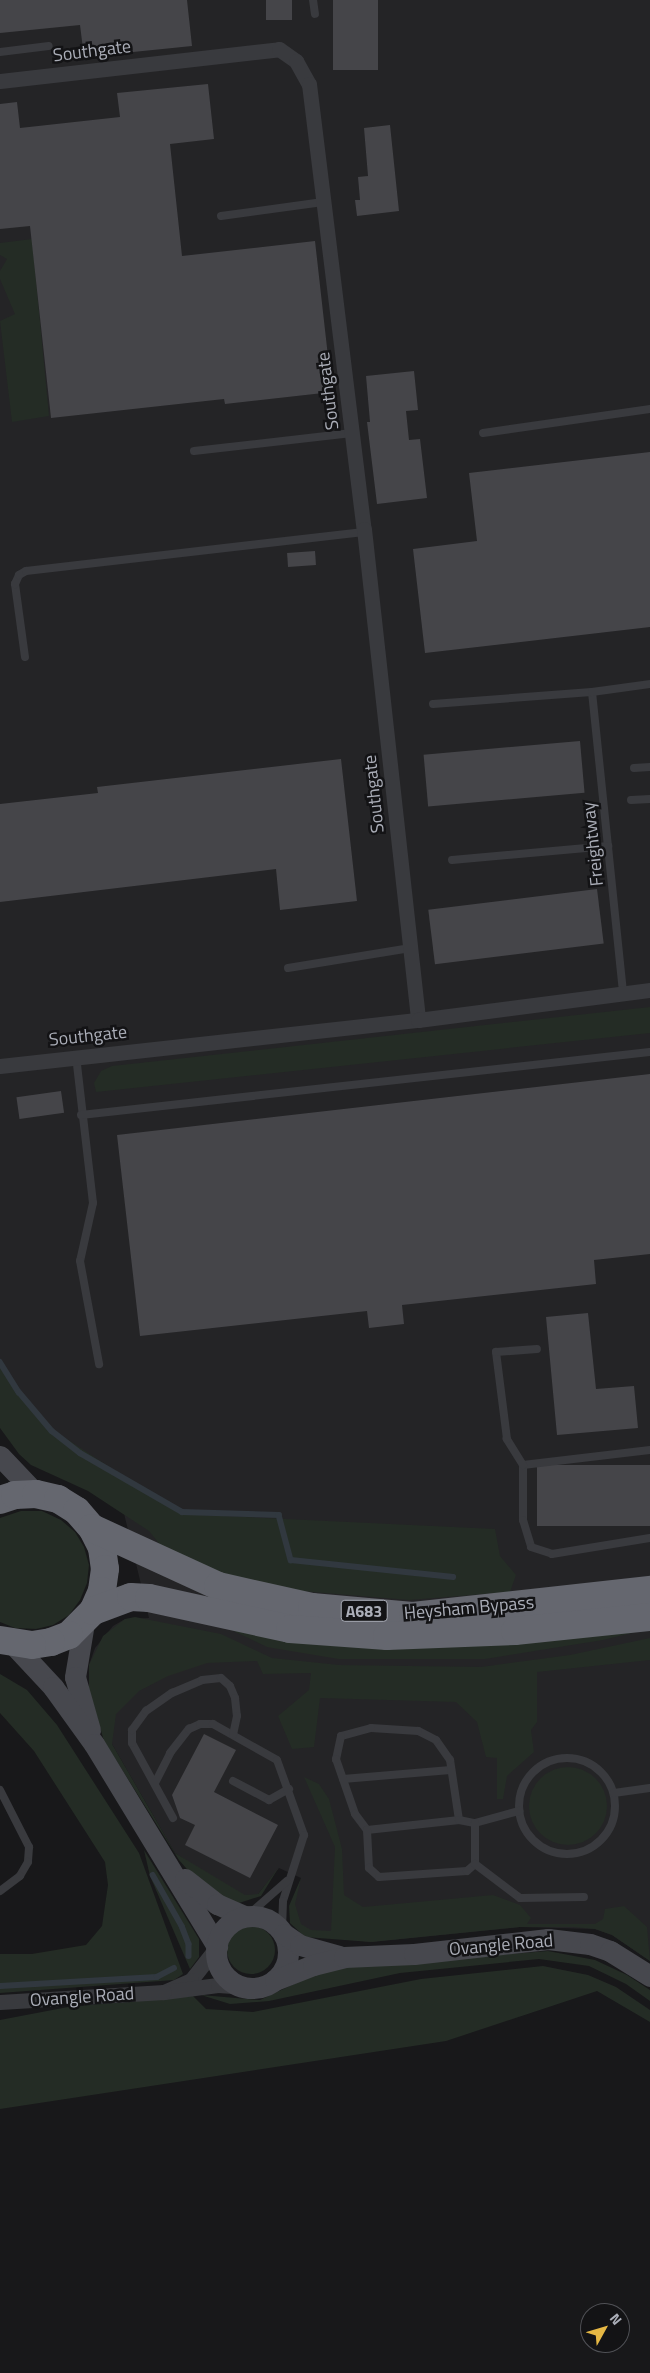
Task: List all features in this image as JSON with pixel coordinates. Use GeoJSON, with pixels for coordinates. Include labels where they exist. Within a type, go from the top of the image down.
{"type":"FeatureCollection","features":[{"type":"Feature","properties":{"kind":"highway","name":"A683"},"geometry":{"type":"LineString","coordinates":[[0,1500],[15,1495],[36,1494],[58,1500],[77,1511],[92,1528],[102,1548],[105,1569],[102,1591],[88,1617],[51,1642],[7,1642]]}},
{"type":"Feature","properties":{"kind":"highway","name":"Heysham Bypass"},"geometry":{"type":"LineString","coordinates":[[92,1528],[218,1586],[312,1607],[413,1616],[650,1590]]}},
{"type":"Feature","properties":{"kind":"highway","name":"Heysham Bypass"},"geometry":{"type":"LineString","coordinates":[[88,1617],[131,1597],[150,1598],[290,1629],[388,1636],[514,1631],[650,1617]]}},
{"type":"Feature","properties":{"kind":"main road"},"geometry":{"type":"LineString","coordinates":[[0,1456],[36,1494]]}},
{"type":"Feature","properties":{"kind":"main road"},"geometry":{"type":"LineString","coordinates":[[88,1617],[75,1678],[94,1744]]}},
{"type":"Feature","properties":{"kind":"main road"},"geometry":{"type":"LineString","coordinates":[[7,1642],[53,1687],[94,1744],[164,1857],[216,1947],[220,1968],[235,1983],[244,1987],[260,1987],[275,1980],[282,1973],[289,1954],[283,1932],[267,1918],[246,1916],[204,1896],[164,1857]]}},
{"type":"Feature","properties":{"kind":"main road"},"geometry":{"type":"LineString","coordinates":[[216,1947],[226,1927],[246,1916]]}},
{"type":"Feature","properties":{"kind":"main road","name":"Ovangle Road"},"geometry":{"type":"LineString","coordinates":[[283,1932],[305,1948],[344,1958]]}},
{"type":"Feature","properties":{"kind":"main road","name":"Ovangle Road"},"geometry":{"type":"LineString","coordinates":[[275,1980],[313,1965],[344,1958],[414,1954],[524,1940],[568,1940],[610,1951],[650,1976]]}},
{"type":"Feature","properties":{"kind":"street","name":"Southgate"},"geometry":{"type":"LineString","coordinates":[[0,81],[279,50],[296,61],[308,84],[364,532],[418,1020]]}},
{"type":"Feature","properties":{"kind":"street","name":"Southgate"},"geometry":{"type":"LineString","coordinates":[[0,1066],[76,1056],[418,1020],[650,990]]}},
{"type":"Feature","properties":{"kind":"street","name":"Ovangle Road"},"geometry":{"type":"LineString","coordinates":[[164,1992],[191,1980],[216,1947]]}},
{"type":"Feature","properties":{"kind":"street","name":"Ovangle Road"},"geometry":{"type":"LineString","coordinates":[[0,2002],[164,1992],[218,1985],[244,1987]]}},
{"type":"Feature","properties":{"kind":"lane"},"geometry":{"type":"LineString","coordinates":[[313,0],[315,14]]}},
{"type":"Feature","properties":{"kind":"lane"},"geometry":{"type":"LineString","coordinates":[[0,52],[49,46]]}},
{"type":"Feature","properties":{"kind":"lane"},"geometry":{"type":"LineString","coordinates":[[222,216],[323,202]]}},
{"type":"Feature","properties":{"kind":"lane"},"geometry":{"type":"LineString","coordinates":[[483,433],[650,409]]}},
{"type":"Feature","properties":{"kind":"lane"},"geometry":{"type":"LineString","coordinates":[[194,451],[352,433]]}},
{"type":"Feature","properties":{"kind":"lane"},"geometry":{"type":"LineString","coordinates":[[24,657],[15,584],[19,575],[26,571],[364,532]]}},
{"type":"Feature","properties":{"kind":"lane"},"geometry":{"type":"LineString","coordinates":[[433,704],[592,692],[650,684]]}},
{"type":"Feature","properties":{"kind":"lane","name":"Freightway"},"geometry":{"type":"LineString","coordinates":[[592,692],[623,993]]}},
{"type":"Feature","properties":{"kind":"lane"},"geometry":{"type":"LineString","coordinates":[[634,768],[650,767]]}},
{"type":"Feature","properties":{"kind":"lane"},"geometry":{"type":"LineString","coordinates":[[631,800],[650,799]]}},
{"type":"Feature","properties":{"kind":"lane"},"geometry":{"type":"LineString","coordinates":[[452,860],[608,846]]}},
{"type":"Feature","properties":{"kind":"lane"},"geometry":{"type":"LineString","coordinates":[[288,968],[410,948]]}},
{"type":"Feature","properties":{"kind":"lane"},"geometry":{"type":"LineString","coordinates":[[81,1115],[650,1052]]}},
{"type":"Feature","properties":{"kind":"lane"},"geometry":{"type":"LineString","coordinates":[[76,1056],[81,1115],[93,1204],[80,1262],[98,1364]]}},
{"type":"Feature","properties":{"kind":"lane"},"geometry":{"type":"LineString","coordinates":[[537,1349],[496,1352],[507,1439],[523,1465],[523,1520],[531,1547],[552,1554],[650,1538]]}},
{"type":"Feature","properties":{"kind":"lane"},"geometry":{"type":"LineString","coordinates":[[523,1465],[650,1450]]}},
{"type":"Feature","properties":{"kind":"lane"},"geometry":{"type":"LineString","coordinates":[[173,1818],[132,1743],[132,1730],[146,1711],[172,1693],[202,1680],[221,1678],[230,1686],[235,1698],[237,1716],[233,1736]]}},
{"type":"Feature","properties":{"kind":"lane"},"geometry":{"type":"LineString","coordinates":[[155,1783],[170,1753],[189,1729],[200,1724],[213,1724],[277,1760],[303,1828],[304,1843],[288,1879],[283,1932]]}},
{"type":"Feature","properties":{"kind":"lane"},"geometry":{"type":"LineString","coordinates":[[459,1820],[450,1760],[436,1740],[418,1730],[371,1728],[341,1736],[336,1759],[355,1814],[367,1830],[369,1868],[379,1877],[467,1871],[475,1864],[475,1823]]}},
{"type":"Feature","properties":{"kind":"lane"},"geometry":{"type":"LineString","coordinates":[[550,1760],[582,1760],[596,1767],[607,1778],[614,1793],[616,1809],[612,1824],[597,1843],[576,1853],[560,1854],[545,1849],[532,1839],[523,1826],[519,1811],[526,1780],[536,1768],[550,1760]]}},
{"type":"Feature","properties":{"kind":"lane"},"geometry":{"type":"LineString","coordinates":[[343,1779],[451,1770]]}},
{"type":"Feature","properties":{"kind":"lane"},"geometry":{"type":"LineString","coordinates":[[233,1781],[270,1800],[289,1789]]}},
{"type":"Feature","properties":{"kind":"lane"},"geometry":{"type":"LineString","coordinates":[[614,1793],[650,1788]]}},
{"type":"Feature","properties":{"kind":"lane"},"geometry":{"type":"LineString","coordinates":[[0,1790],[29,1847],[28,1862],[20,1876],[0,1891]]}},
{"type":"Feature","properties":{"kind":"lane"},"geometry":{"type":"LineString","coordinates":[[367,1830],[459,1820],[475,1823],[519,1811]]}},
{"type":"Feature","properties":{"kind":"lane"},"geometry":{"type":"LineString","coordinates":[[475,1864],[520,1898],[584,1897]]}},
{"type":"Feature","properties":{"kind":"lane"},"geometry":{"type":"LineString","coordinates":[[246,1916],[288,1879]]}},
{"type":"Feature","properties":{"kind":"shaded area"},"geometry":{"type":"Polygon","coordinates":[[[0,0],[650,0],[650,1961],[612,1935],[595,1929],[520,1927],[371,1942],[305,1935],[291,1909],[301,1878],[279,1868],[258,1894],[244,1899],[175,1853],[112,1744],[100,1729],[89,1665],[95,1648],[113,1626],[125,1619],[149,1618],[117,1484],[0,1398],[0,0]]]}},
{"type":"Feature","properties":{"kind":"shaded area"},"geometry":{"type":"Polygon","coordinates":[[[32,239],[49,416],[12,422],[0,321],[15,314],[0,279],[0,271],[7,259],[0,255],[0,243],[32,239]]]}},
{"type":"Feature","properties":{"kind":"shaded area"},"geometry":{"type":"Polygon","coordinates":[[[650,1007],[650,1033],[96,1092],[94,1083],[101,1071],[112,1066],[650,1007]]]}},
{"type":"Feature","properties":{"kind":"shaded area"},"geometry":{"type":"Polygon","coordinates":[[[0,1364],[50,1428],[181,1514],[495,1529],[500,1556],[516,1575],[510,1592],[409,1600],[265,1588],[240,1582],[162,1547],[149,1531],[88,1491],[31,1465],[19,1454],[0,1428],[0,1364]]]}},
{"type":"Feature","properties":{"kind":"shaded area"},"geometry":{"type":"Polygon","coordinates":[[[21,1511],[42,1511],[61,1520],[75,1532],[84,1547],[89,1565],[87,1583],[80,1600],[69,1615],[53,1625],[36,1629],[15,1628],[0,1622],[0,1518],[21,1511]]]}},
{"type":"Feature","properties":{"kind":"shaded area"},"geometry":{"type":"Polygon","coordinates":[[[135,1617],[221,1634],[272,1658],[339,1665],[481,1667],[570,1655],[650,1638],[650,1660],[537,1672],[537,1722],[531,1730],[534,1752],[507,1776],[503,1799],[497,1799],[497,1758],[486,1757],[477,1722],[456,1702],[320,1698],[314,1747],[292,1749],[278,1716],[309,1690],[311,1673],[263,1674],[257,1661],[207,1663],[168,1676],[139,1691],[116,1714],[112,1744],[175,1853],[245,1895],[258,1894],[279,1867],[261,1896],[239,1903],[230,1902],[199,1883],[179,1860],[104,1741],[89,1689],[89,1665],[103,1636],[125,1619],[135,1617]]]}},
{"type":"Feature","properties":{"kind":"shaded area"},"geometry":{"type":"Polygon","coordinates":[[[221,1625],[640,1631],[603,1640],[485,1659],[339,1659],[267,1647],[221,1625]]]}},
{"type":"Feature","properties":{"kind":"shaded area"},"geometry":{"type":"Polygon","coordinates":[[[0,1674],[27,1690],[57,1725],[139,1853],[183,1974],[174,1980],[0,1993],[0,1954],[32,1954],[86,1945],[102,1926],[108,1885],[105,1862],[34,1751],[0,1713],[0,1674]]]}},
{"type":"Feature","properties":{"kind":"shaded area"},"geometry":{"type":"Polygon","coordinates":[[[568,1767],[583,1770],[596,1778],[604,1791],[607,1806],[604,1821],[596,1834],[583,1842],[568,1845],[553,1842],[540,1834],[532,1821],[529,1806],[532,1791],[540,1778],[553,1770],[568,1767]]]}},
{"type":"Feature","properties":{"kind":"shaded area"},"geometry":{"type":"Polygon","coordinates":[[[304,1777],[319,1784],[329,1799],[342,1849],[344,1895],[363,1907],[493,1895],[520,1905],[531,1918],[527,1924],[595,1924],[603,1919],[605,1909],[624,1906],[647,1927],[650,1961],[612,1935],[595,1929],[573,1927],[520,1927],[371,1942],[305,1937],[290,1923],[289,1906],[301,1878],[295,1904],[301,1924],[311,1930],[331,1931],[335,1847],[304,1777]]]}},
{"type":"Feature","properties":{"kind":"shaded area"},"geometry":{"type":"Polygon","coordinates":[[[144,1850],[199,1939],[199,1957],[190,1969],[150,1876],[144,1850]]]}},
{"type":"Feature","properties":{"kind":"shaded area"},"geometry":{"type":"Polygon","coordinates":[[[251,1926],[260,1928],[268,1933],[273,1941],[275,1950],[273,1959],[268,1967],[260,1972],[251,1974],[242,1972],[234,1967],[229,1959],[227,1950],[229,1941],[234,1933],[242,1928],[251,1926]]]}},
{"type":"Feature","properties":{"kind":"shaded area"},"geometry":{"type":"Polygon","coordinates":[[[548,1951],[595,1960],[627,1975],[650,1990],[650,2001],[626,1984],[589,1966],[539,1959],[400,1973],[269,2001],[230,2004],[201,1995],[260,2000],[326,1969],[548,1951]]]}},
{"type":"Feature","properties":{"kind":"shaded area"},"geometry":{"type":"Polygon","coordinates":[[[543,1966],[588,1975],[616,1987],[650,2010],[650,2022],[597,1991],[446,2041],[0,2109],[0,2020],[68,2007],[193,1996],[206,2009],[253,2012],[421,1979],[543,1966]]]}},
{"type":"Feature","properties":{"kind":"building"},"geometry":{"type":"Polygon","coordinates":[[[0,0],[187,0],[192,46],[84,57],[80,25],[0,33],[0,0]]]}},
{"type":"Feature","properties":{"kind":"building"},"geometry":{"type":"Polygon","coordinates":[[[266,0],[292,0],[292,20],[266,20],[266,0]]]}},
{"type":"Feature","properties":{"kind":"building"},"geometry":{"type":"Polygon","coordinates":[[[333,0],[378,0],[378,70],[333,70],[333,0]]]}},
{"type":"Feature","properties":{"kind":"building"},"geometry":{"type":"Polygon","coordinates":[[[208,84],[214,139],[170,144],[182,256],[315,241],[332,392],[225,404],[224,399],[51,418],[30,226],[0,229],[0,104],[17,102],[20,128],[120,117],[117,93],[208,84]]]}},
{"type":"Feature","properties":{"kind":"building"},"geometry":{"type":"Polygon","coordinates":[[[390,125],[399,211],[357,216],[355,200],[360,200],[358,177],[368,176],[364,128],[390,125]]]}},
{"type":"Feature","properties":{"kind":"building"},"geometry":{"type":"Polygon","coordinates":[[[414,371],[418,410],[406,411],[409,440],[420,439],[427,498],[377,504],[367,422],[370,422],[366,376],[414,371]]]}},
{"type":"Feature","properties":{"kind":"building"},"geometry":{"type":"Polygon","coordinates":[[[650,452],[650,627],[425,653],[413,549],[477,541],[469,473],[650,452]]]}},
{"type":"Feature","properties":{"kind":"building"},"geometry":{"type":"Polygon","coordinates":[[[315,551],[316,565],[288,567],[287,553],[315,551]]]}},
{"type":"Feature","properties":{"kind":"building"},"geometry":{"type":"Polygon","coordinates":[[[580,741],[585,793],[428,806],[424,755],[580,741]]]}},
{"type":"Feature","properties":{"kind":"building"},"geometry":{"type":"Polygon","coordinates":[[[341,759],[357,901],[280,910],[276,869],[0,902],[0,804],[98,793],[97,787],[341,759]]]}},
{"type":"Feature","properties":{"kind":"building"},"geometry":{"type":"Polygon","coordinates":[[[597,889],[604,944],[435,964],[428,910],[597,889]]]}},
{"type":"Feature","properties":{"kind":"building"},"geometry":{"type":"Polygon","coordinates":[[[650,1074],[650,1254],[594,1260],[596,1284],[402,1305],[404,1324],[369,1328],[367,1311],[140,1336],[117,1135],[650,1074]]]}},
{"type":"Feature","properties":{"kind":"building"},"geometry":{"type":"Polygon","coordinates":[[[61,1091],[64,1113],[19,1119],[16,1097],[61,1091]]]}},
{"type":"Feature","properties":{"kind":"building"},"geometry":{"type":"Polygon","coordinates":[[[588,1313],[596,1389],[634,1386],[638,1428],[557,1435],[546,1317],[588,1313]]]}},
{"type":"Feature","properties":{"kind":"building"},"geometry":{"type":"Polygon","coordinates":[[[537,1465],[650,1465],[650,1526],[537,1526],[537,1465]]]}},
{"type":"Feature","properties":{"kind":"building"},"geometry":{"type":"Polygon","coordinates":[[[204,1734],[236,1750],[214,1792],[278,1825],[250,1878],[185,1845],[195,1825],[180,1818],[172,1795],[204,1734]]]}},
{"type":"Feature","properties":{"kind":"waterway"},"geometry":{"type":"LineString","coordinates":[[0,1362],[19,1392],[52,1431],[80,1453],[182,1512],[279,1515],[291,1560],[453,1577]]}},
{"type":"Feature","properties":{"kind":"waterway"},"geometry":{"type":"LineString","coordinates":[[153,1875],[182,1926],[189,1944],[189,1956]]}},
{"type":"Feature","properties":{"kind":"waterway"},"geometry":{"type":"LineString","coordinates":[[0,1986],[157,1977],[174,1968]]}}]}
